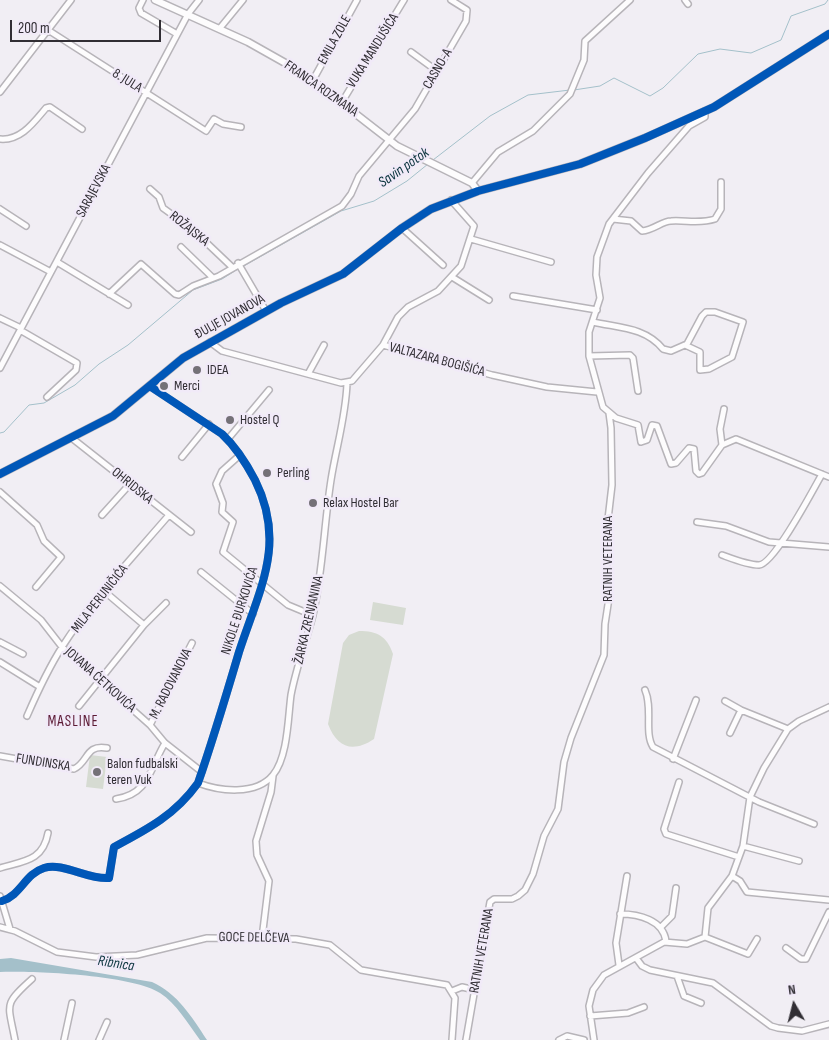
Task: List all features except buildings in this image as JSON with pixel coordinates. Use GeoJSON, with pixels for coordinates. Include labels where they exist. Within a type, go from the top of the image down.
{"type":"FeatureCollection","features":[{"type":"Feature","properties":{"kind":"street"},"geometry":{"type":"LineString","coordinates":[[0,92],[71,0]]}},
{"type":"Feature","properties":{"kind":"street"},"geometry":{"type":"LineString","coordinates":[[143,0],[139,8],[141,13],[177,34]]}},
{"type":"Feature","properties":{"kind":"street","name":"FRANCA ROZMANA"},"geometry":{"type":"LineString","coordinates":[[155,0],[220,28],[312,80],[390,141],[472,183],[478,191]]}},
{"type":"Feature","properties":{"kind":"street"},"geometry":{"type":"LineString","coordinates":[[188,14],[199,0]]}},
{"type":"Feature","properties":{"kind":"street"},"geometry":{"type":"LineString","coordinates":[[220,28],[243,0]]}},
{"type":"Feature","properties":{"kind":"street","name":"EMILA ZOLE"},"geometry":{"type":"LineString","coordinates":[[312,80],[357,0]]}},
{"type":"Feature","properties":{"kind":"street","name":"VUKA MANDUŠIĆA"},"geometry":{"type":"LineString","coordinates":[[342,102],[404,0]]}},
{"type":"Feature","properties":{"kind":"street","name":"CASNO-A"},"geometry":{"type":"LineString","coordinates":[[109,294],[140,264],[176,295],[232,267],[240,267],[342,206],[351,194],[359,176],[415,109],[468,18],[465,8],[450,0]]}},
{"type":"Feature","properties":{"kind":"street"},"geometry":{"type":"LineString","coordinates":[[472,183],[498,152],[532,131],[571,91],[584,60],[585,41],[630,0]]}},
{"type":"Feature","properties":{"kind":"street","name":"SARAJEVSKA"},"geometry":{"type":"LineString","coordinates":[[0,368],[188,14]]}},
{"type":"Feature","properties":{"kind":"street","name":"8. JULA"},"geometry":{"type":"LineString","coordinates":[[48,30],[206,131],[214,119],[223,124],[241,127]]}},
{"type":"Feature","properties":{"kind":"street","name":"ĐULJE JOVANOVA"},"geometry":{"type":"LineString","coordinates":[[1,475],[73,439],[113,416],[151,387],[183,358],[210,342],[266,311],[343,274],[402,228],[422,215],[451,200],[478,191],[580,164],[705,111],[742,92],[829,34]]}},
{"type":"Feature","properties":{"kind":"street"},"geometry":{"type":"LineString","coordinates":[[411,52],[437,71]]}},
{"type":"Feature","properties":{"kind":"street"},"geometry":{"type":"LineString","coordinates":[[0,139],[10,139],[20,135],[46,108],[50,107],[82,128]]}},
{"type":"Feature","properties":{"kind":"street","name":"RATNIH VETERANA"},"geometry":{"type":"LineString","coordinates":[[466,1040],[490,902],[494,899],[512,899],[518,896],[526,888],[533,874],[544,836],[558,809],[564,766],[571,738],[604,655],[605,624],[609,598],[605,545],[612,485],[609,413],[603,408],[597,392],[589,356],[589,332],[600,298],[596,275],[597,257],[606,230],[613,219],[689,126],[705,117],[705,111]]}},
{"type":"Feature","properties":{"kind":"street"},"geometry":{"type":"LineString","coordinates":[[613,219],[631,221],[642,231],[655,229],[669,221],[688,223],[715,220],[721,209],[721,182]]}},
{"type":"Feature","properties":{"kind":"street","name":"ROŽAJSKA"},"geometry":{"type":"LineString","coordinates":[[150,189],[159,197],[163,208],[192,229],[232,267]]}},
{"type":"Feature","properties":{"kind":"street"},"geometry":{"type":"LineString","coordinates":[[383,345],[398,317],[408,307],[438,291],[464,261],[474,226],[451,200]]}},
{"type":"Feature","properties":{"kind":"street"},"geometry":{"type":"LineString","coordinates":[[0,209],[26,226]]}},
{"type":"Feature","properties":{"kind":"street"},"geometry":{"type":"LineString","coordinates":[[402,228],[443,265]]}},
{"type":"Feature","properties":{"kind":"street"},"geometry":{"type":"LineString","coordinates":[[471,239],[550,262]]}},
{"type":"Feature","properties":{"kind":"street"},"geometry":{"type":"LineString","coordinates":[[0,246],[51,272]]}},
{"type":"Feature","properties":{"kind":"street"},"geometry":{"type":"LineString","coordinates":[[181,247],[213,278]]}},
{"type":"Feature","properties":{"kind":"street"},"geometry":{"type":"LineString","coordinates":[[57,262],[128,306]]}},
{"type":"Feature","properties":{"kind":"street"},"geometry":{"type":"LineString","coordinates":[[240,267],[266,311]]}},
{"type":"Feature","properties":{"kind":"street"},"geometry":{"type":"LineString","coordinates":[[452,276],[489,300]]}},
{"type":"Feature","properties":{"kind":"street"},"geometry":{"type":"LineString","coordinates":[[513,296],[597,310]]}},
{"type":"Feature","properties":{"kind":"street"},"geometry":{"type":"LineString","coordinates":[[593,322],[642,332],[657,340],[663,349],[668,351],[685,345],[706,312],[715,312],[743,322],[732,358],[715,367],[700,370],[700,352],[685,345]]}},
{"type":"Feature","properties":{"kind":"street"},"geometry":{"type":"LineString","coordinates":[[0,318],[77,363],[76,370],[47,397]]}},
{"type":"Feature","properties":{"kind":"street"},"geometry":{"type":"LineString","coordinates":[[210,342],[222,351],[347,383]]}},
{"type":"Feature","properties":{"kind":"street"},"geometry":{"type":"LineString","coordinates":[[308,374],[324,345]]}},
{"type":"Feature","properties":{"kind":"street","name":"VALTAZARA BOGIŠIĆA"},"geometry":{"type":"LineString","coordinates":[[347,383],[354,379],[383,345],[492,375],[547,387],[597,392]]}},
{"type":"Feature","properties":{"kind":"street"},"geometry":{"type":"LineString","coordinates":[[589,356],[630,354],[633,358],[638,391]]}},
{"type":"Feature","properties":{"kind":"street","name":"ŽARKA ZRENJANINA"},"geometry":{"type":"LineString","coordinates":[[262,938],[269,881],[257,855],[256,841],[271,792],[273,776],[282,754],[291,695],[312,615],[347,383]]}},
{"type":"Feature","properties":{"kind":"street","name":"NIKOLE ĐURKOVIĆA"},"geometry":{"type":"LineString","coordinates":[[1,899],[15,895],[36,872],[48,867],[100,879],[109,878],[114,847],[161,822],[185,802],[198,783],[202,772],[263,586],[270,545],[269,522],[262,494],[240,455],[228,439],[209,424],[151,387]]}},
{"type":"Feature","properties":{"kind":"street"},"geometry":{"type":"LineString","coordinates":[[228,439],[269,390]]}},
{"type":"Feature","properties":{"kind":"street"},"geometry":{"type":"LineString","coordinates":[[722,445],[720,430],[724,409]]}},
{"type":"Feature","properties":{"kind":"street"},"geometry":{"type":"LineString","coordinates":[[609,413],[616,418],[636,424],[639,427],[640,439],[643,442],[647,440],[651,426],[658,426],[671,464],[676,463],[689,448],[694,449],[696,471],[699,474],[722,445],[730,440],[739,440],[829,477]]}},
{"type":"Feature","properties":{"kind":"street"},"geometry":{"type":"LineString","coordinates":[[182,457],[209,424]]}},
{"type":"Feature","properties":{"kind":"street","name":"OHRIDSKA"},"geometry":{"type":"LineString","coordinates":[[73,439],[192,532]]}},
{"type":"Feature","properties":{"kind":"street"},"geometry":{"type":"LineString","coordinates":[[240,455],[222,471],[216,484],[218,495],[223,503],[222,512],[232,522],[223,552],[292,608],[312,615]]}},
{"type":"Feature","properties":{"kind":"street"},"geometry":{"type":"LineString","coordinates":[[722,555],[761,565],[774,555],[822,474]]}},
{"type":"Feature","properties":{"kind":"street"},"geometry":{"type":"LineString","coordinates":[[102,515],[130,484]]}},
{"type":"Feature","properties":{"kind":"street"},"geometry":{"type":"LineString","coordinates":[[0,492],[37,525],[44,541],[62,557],[36,587]]}},
{"type":"Feature","properties":{"kind":"street","name":"MILA PERUNIČIĆA"},"geometry":{"type":"LineString","coordinates":[[27,716],[62,647],[104,592],[168,515]]}},
{"type":"Feature","properties":{"kind":"street"},"geometry":{"type":"LineString","coordinates":[[697,522],[726,526],[769,542],[829,547]]}},
{"type":"Feature","properties":{"kind":"street"},"geometry":{"type":"LineString","coordinates":[[201,572],[253,614]]}},
{"type":"Feature","properties":{"kind":"street","name":"JOVANA ĆETKOVIĆA"},"geometry":{"type":"LineString","coordinates":[[0,586],[41,620],[62,647],[150,726],[165,743],[202,772]]}},
{"type":"Feature","properties":{"kind":"street"},"geometry":{"type":"LineString","coordinates":[[104,592],[144,625]]}},
{"type":"Feature","properties":{"kind":"street"},"geometry":{"type":"LineString","coordinates":[[79,706],[144,625],[166,603]]}},
{"type":"Feature","properties":{"kind":"street"},"geometry":{"type":"LineString","coordinates":[[0,642],[23,654]]}},
{"type":"Feature","properties":{"kind":"street","name":"M. RADOVANOVA"},"geometry":{"type":"LineString","coordinates":[[150,726],[192,643]]}},
{"type":"Feature","properties":{"kind":"street"},"geometry":{"type":"LineString","coordinates":[[0,662],[40,688]]}},
{"type":"Feature","properties":{"kind":"street"},"geometry":{"type":"LineString","coordinates":[[645,690],[650,709],[650,743],[652,747],[750,797],[814,824]]}},
{"type":"Feature","properties":{"kind":"street"},"geometry":{"type":"LineString","coordinates":[[673,759],[696,700]]}},
{"type":"Feature","properties":{"kind":"street"},"geometry":{"type":"LineString","coordinates":[[724,701],[788,729]]}},
{"type":"Feature","properties":{"kind":"street"},"geometry":{"type":"LineString","coordinates":[[705,937],[708,908],[732,876],[743,846],[750,797],[773,751],[788,729],[799,721],[829,707]]}},
{"type":"Feature","properties":{"kind":"street"},"geometry":{"type":"LineString","coordinates":[[730,733],[741,710]]}},
{"type":"Feature","properties":{"kind":"street"},"geometry":{"type":"LineString","coordinates":[[116,799],[131,796],[144,784],[165,743]]}},
{"type":"Feature","properties":{"kind":"street","name":"FUNDINSKA"},"geometry":{"type":"LineString","coordinates":[[0,756],[74,769],[92,749],[99,746],[107,748]]}},
{"type":"Feature","properties":{"kind":"street"},"geometry":{"type":"LineString","coordinates":[[198,783],[217,789],[244,788],[261,784],[273,776]]}},
{"type":"Feature","properties":{"kind":"street"},"geometry":{"type":"LineString","coordinates":[[679,782],[664,829],[666,834],[738,857]]}},
{"type":"Feature","properties":{"kind":"street"},"geometry":{"type":"LineString","coordinates":[[0,868],[34,858],[47,843],[48,833]]}},
{"type":"Feature","properties":{"kind":"street"},"geometry":{"type":"LineString","coordinates":[[743,846],[799,862]]}},
{"type":"Feature","properties":{"kind":"street"},"geometry":{"type":"LineString","coordinates":[[619,965],[616,943],[627,876]]}},
{"type":"Feature","properties":{"kind":"street"},"geometry":{"type":"LineString","coordinates":[[732,876],[740,882],[746,891],[751,893],[829,900]]}},
{"type":"Feature","properties":{"kind":"street"},"geometry":{"type":"LineString","coordinates":[[661,927],[672,916],[676,888]]}},
{"type":"Feature","properties":{"kind":"street"},"geometry":{"type":"LineString","coordinates":[[1,899],[10,929]]}},
{"type":"Feature","properties":{"kind":"street"},"geometry":{"type":"LineString","coordinates":[[786,948],[801,958],[806,959],[829,912]]}},
{"type":"Feature","properties":{"kind":"street"},"geometry":{"type":"LineString","coordinates":[[620,914],[645,918],[661,927],[666,941]]}},
{"type":"Feature","properties":{"kind":"street","name":"GOCE DELČEVA"},"geometry":{"type":"LineString","coordinates":[[0,927],[10,929],[57,952],[96,957],[137,955],[207,938],[262,938],[321,942],[330,945],[361,970],[442,984],[452,991]]}},
{"type":"Feature","properties":{"kind":"street"},"geometry":{"type":"LineString","coordinates":[[594,1040],[590,1016],[591,996],[604,975],[619,965],[666,941],[687,944],[705,937],[748,954],[757,939]]}},
{"type":"Feature","properties":{"kind":"street"},"geometry":{"type":"LineString","coordinates":[[636,958],[645,969],[717,985],[771,1026],[806,1031],[829,1024]]}},
{"type":"Feature","properties":{"kind":"street"},"geometry":{"type":"LineString","coordinates":[[678,976],[684,996],[701,1003]]}},
{"type":"Feature","properties":{"kind":"street"},"geometry":{"type":"LineString","coordinates":[[15,1040],[9,1009],[11,998],[32,979]]}},
{"type":"Feature","properties":{"kind":"street"},"geometry":{"type":"LineString","coordinates":[[452,1040],[455,1002],[452,991],[462,987],[475,990]]}},
{"type":"Feature","properties":{"kind":"street"},"geometry":{"type":"LineString","coordinates":[[64,1040],[72,1003]]}},
{"type":"Feature","properties":{"kind":"street"},"geometry":{"type":"LineString","coordinates":[[590,1016],[628,1013],[644,1006]]}},
{"type":"Feature","properties":{"kind":"street"},"geometry":{"type":"LineString","coordinates":[[99,1040],[107,1022]]}},
{"type":"Feature","properties":{"kind":"street"},"geometry":{"type":"LineString","coordinates":[[559,1040],[567,1036],[584,1040]]}},
{"type":"Feature","properties":{"kind":"shaded area"},"geometry":{"type":"Polygon","coordinates":[[[373,602],[406,608],[403,625],[370,620],[373,602]]]}},
{"type":"Feature","properties":{"kind":"shaded area"},"geometry":{"type":"Polygon","coordinates":[[[359,631],[371,632],[381,636],[388,643],[393,654],[374,739],[353,747],[341,743],[328,724],[343,643],[349,635],[359,631]]]}},
{"type":"Feature","properties":{"kind":"shaded area","name":"Balon fudbalski teren Vuk"},"geometry":{"type":"Polygon","coordinates":[[[90,755],[107,757],[103,789],[86,787],[90,755]]]}},
{"type":"Feature","properties":{"kind":"water"},"geometry":{"type":"Polygon","coordinates":[[[11,958],[152,982],[169,992],[176,999],[190,1014],[207,1040],[200,1040],[166,997],[146,987],[128,982],[83,975],[0,972],[0,959],[11,958]]]}},
{"type":"Feature","properties":{"kind":"waterway","name":"Savin potok"},"geometry":{"type":"LineString","coordinates":[[574,90],[600,86],[614,78],[650,96],[663,88],[698,54],[720,49],[751,53],[781,40],[791,16],[825,4],[828,0]]}},
{"type":"Feature","properties":{"kind":"waterway","name":"Savin potok"},"geometry":{"type":"LineString","coordinates":[[433,160],[490,116],[528,95],[570,90]]}},
{"type":"Feature","properties":{"kind":"waterway","name":"Savin potok"},"geometry":{"type":"LineString","coordinates":[[242,267],[341,211],[374,201],[407,181],[428,164]]}},
{"type":"Feature","properties":{"kind":"waterway","name":"Savin potok"},"geometry":{"type":"LineString","coordinates":[[0,433],[4,432],[29,405],[44,403],[75,385],[99,364],[128,345],[193,290],[222,279],[238,269]]}},
{"type":"Feature","properties":{"kind":"cycle path"},"geometry":{"type":"LineString","coordinates":[[0,474],[113,416],[183,358],[281,303],[343,274],[402,228],[431,209],[478,191],[580,164],[645,138],[714,107],[829,34]]}},
{"type":"Feature","properties":{"kind":"cycle path"},"geometry":{"type":"LineString","coordinates":[[2,901],[14,894],[32,875],[44,868],[59,867],[101,878],[109,878],[114,847],[170,813],[189,794],[198,783],[261,587],[269,546],[269,525],[264,503],[252,474],[236,450],[222,434],[151,387]]}},
{"type":"Feature","properties":{"kind":"place","name":"IDEA"},"geometry":{"type":"Point","coordinates":[197,370]}},
{"type":"Feature","properties":{"kind":"place","name":"Merci"},"geometry":{"type":"Point","coordinates":[164,386]}},
{"type":"Feature","properties":{"kind":"place","name":"Hostel Q"},"geometry":{"type":"Point","coordinates":[230,420]}},
{"type":"Feature","properties":{"kind":"place","name":"Perling"},"geometry":{"type":"Point","coordinates":[267,473]}},
{"type":"Feature","properties":{"kind":"place","name":"Relax Hostel Bar"},"geometry":{"type":"Point","coordinates":[313,503]}},
{"type":"Feature","properties":{"kind":"place","name":"Balon fudbalski teren Vuk"},"geometry":{"type":"Point","coordinates":[97,772]}},
{"type":"Feature","properties":{"kind":"district","name":"MASLINE"},"geometry":{"type":"Point","coordinates":[73,722]}},
{"type":"Feature","properties":{"kind":"water label","name":"Ribnica"},"geometry":{"type":"Point","coordinates":[116,964]}}]}
